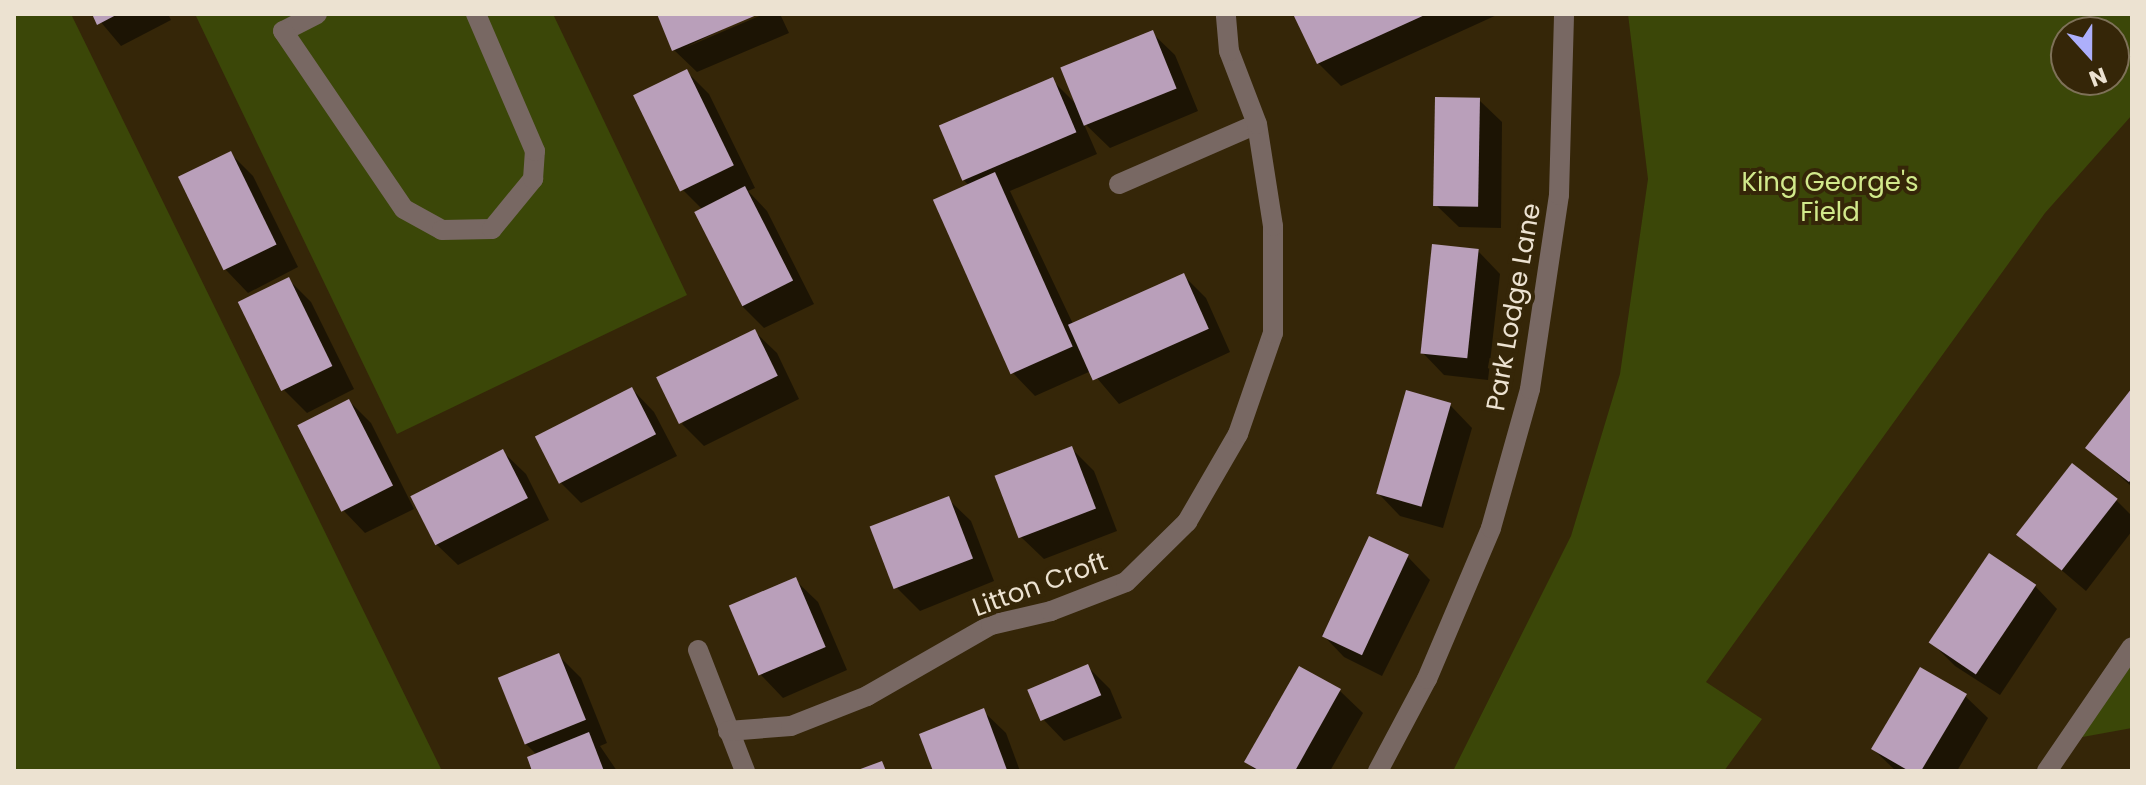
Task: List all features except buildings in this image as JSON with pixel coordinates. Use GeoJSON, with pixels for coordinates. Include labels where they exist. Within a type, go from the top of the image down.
{"type":"FeatureCollection","features":[{"type":"Feature","properties":{"kind":"street"},"geometry":{"type":"LineString","coordinates":[[317,14],[283,31],[404,209],[442,230],[492,229],[533,179],[535,151],[476,14]]}},
{"type":"Feature","properties":{"kind":"street","name":"Litton Croft"},"geometry":{"type":"LineString","coordinates":[[728,731],[791,726],[867,696],[991,625],[1051,611],[1126,582],[1187,522],[1238,434],[1273,333],[1273,226],[1257,124],[1229,51],[1226,14]]}},
{"type":"Feature","properties":{"kind":"street","name":"Park Lodge Lane"},"geometry":{"type":"LineString","coordinates":[[1378,771],[1427,679],[1491,528],[1530,389],[1559,195],[1564,14]]}},
{"type":"Feature","properties":{"kind":"street"},"geometry":{"type":"LineString","coordinates":[[1119,184],[1257,124]]}},
{"type":"Feature","properties":{"kind":"street"},"geometry":{"type":"LineString","coordinates":[[2047,771],[2132,647]]}},
{"type":"Feature","properties":{"kind":"street"},"geometry":{"type":"LineString","coordinates":[[698,650],[745,771]]}},
{"type":"Feature","properties":{"kind":"green space"},"geometry":{"type":"Polygon","coordinates":[[[14,14],[71,14],[442,771],[14,771],[14,14]]]}},
{"type":"Feature","properties":{"kind":"green space"},"geometry":{"type":"Polygon","coordinates":[[[195,14],[553,14],[687,295],[397,434],[195,14]]]}},
{"type":"Feature","properties":{"kind":"green space","name":"King George's Field"},"geometry":{"type":"Polygon","coordinates":[[[1628,14],[2132,14],[2132,115],[2045,213],[1706,682],[1762,719],[1724,771],[1453,771],[1571,536],[1620,374],[1648,179],[1628,14]]]}},
{"type":"Feature","properties":{"kind":"green space"},"geometry":{"type":"Polygon","coordinates":[[[2132,647],[2132,728],[2066,740],[2132,647]]]}}]}
